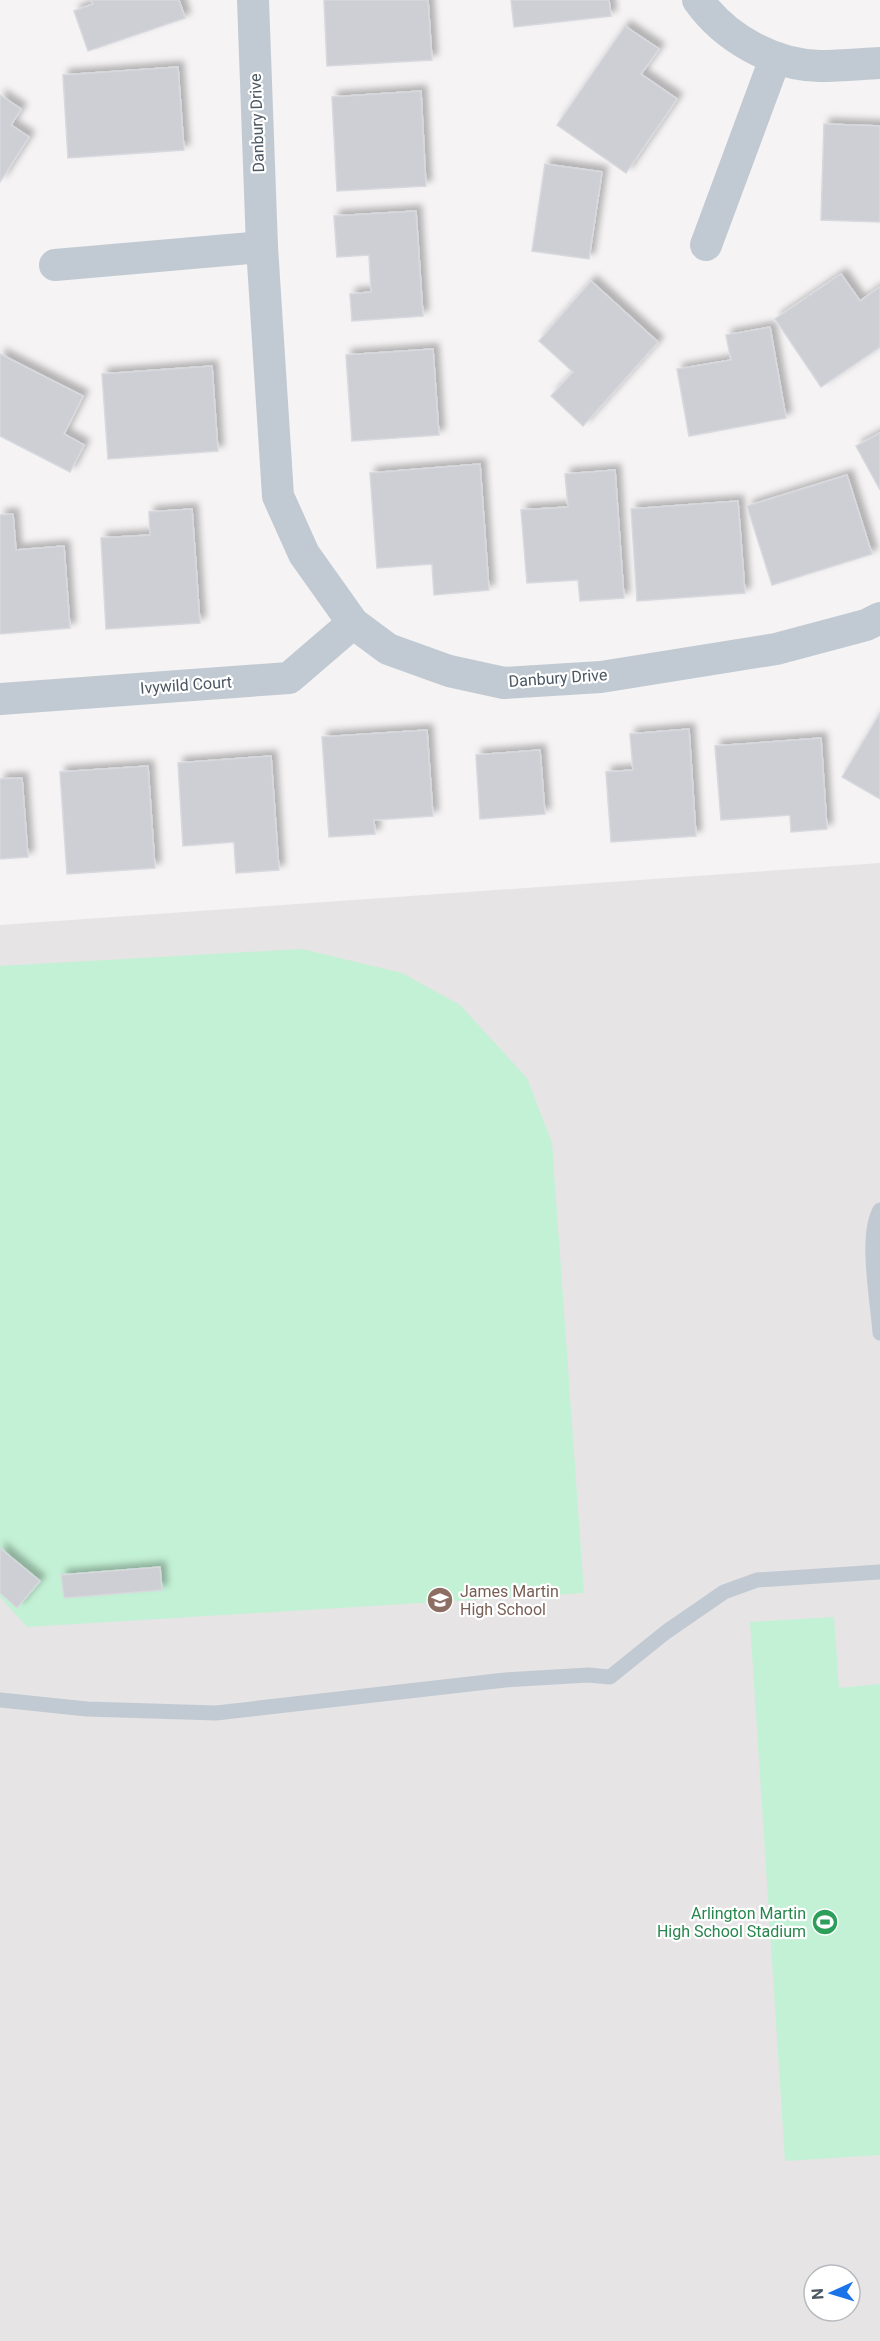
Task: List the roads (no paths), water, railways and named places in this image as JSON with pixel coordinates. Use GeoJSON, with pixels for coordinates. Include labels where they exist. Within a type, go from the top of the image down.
{"type":"FeatureCollection","features":[{"type":"Feature","properties":{"kind":"street","name":"Danbury Drive"},"geometry":{"type":"LineString","coordinates":[[253,0],[262,247],[278,496],[304,554],[353,623],[388,649],[449,671],[504,683],[601,676],[776,649],[866,625],[880,618]]}},
{"type":"Feature","properties":{"kind":"street"},"geometry":{"type":"LineString","coordinates":[[698,0],[730,34],[775,59],[818,66],[880,63]]}},
{"type":"Feature","properties":{"kind":"street"},"geometry":{"type":"LineString","coordinates":[[706,245],[775,59]]}},
{"type":"Feature","properties":{"kind":"street"},"geometry":{"type":"LineString","coordinates":[[55,265],[262,247]]}},
{"type":"Feature","properties":{"kind":"street","name":"Ivywild Court"},"geometry":{"type":"LineString","coordinates":[[0,699],[289,678],[353,623]]}},
{"type":"Feature","properties":{"kind":"lane"},"geometry":{"type":"LineString","coordinates":[[880,1210],[874,1219],[873,1245],[880,1332]]}},
{"type":"Feature","properties":{"kind":"lane"},"geometry":{"type":"LineString","coordinates":[[0,1700],[87,1709],[216,1713],[505,1680],[588,1675],[610,1677],[666,1632],[724,1592],[757,1580],[880,1572]]}},
{"type":"Feature","properties":{"kind":"place","name":"James Martin High School"},"geometry":{"type":"Point","coordinates":[440,1600]}},
{"type":"Feature","properties":{"kind":"place","name":"Arlington Martin High School Stadium"},"geometry":{"type":"Point","coordinates":[825,1922]}}]}
